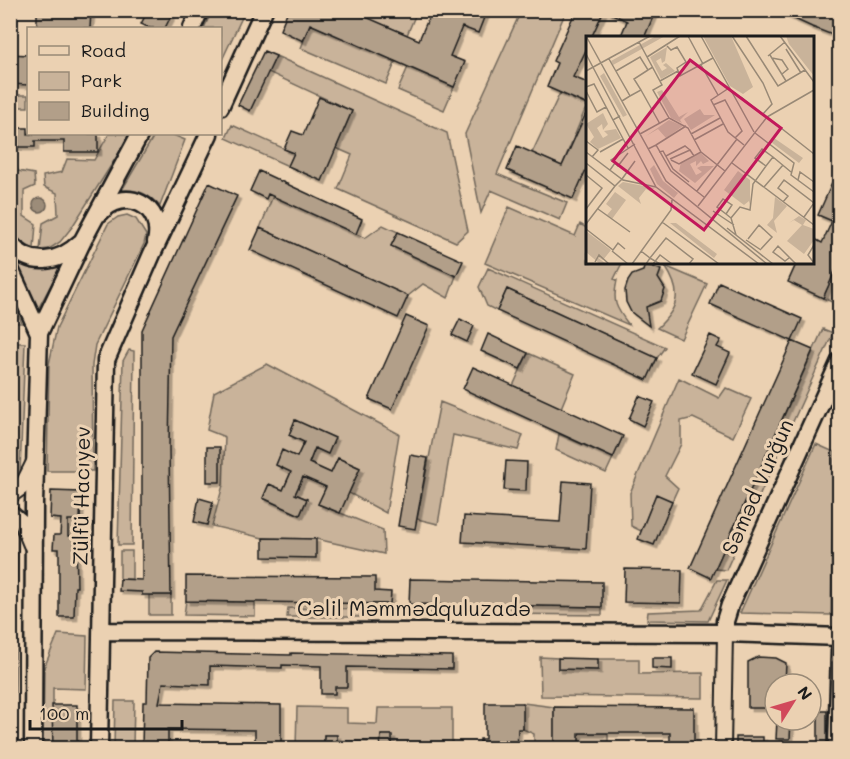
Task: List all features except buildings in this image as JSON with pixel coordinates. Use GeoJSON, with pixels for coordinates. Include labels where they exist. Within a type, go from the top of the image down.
{"type":"FeatureCollection","features":[{"type":"Feature","properties":{"kind":"main road"},"geometry":{"type":"LineString","coordinates":[[192,27],[200,10]]}},
{"type":"Feature","properties":{"kind":"main road"},"geometry":{"type":"LineString","coordinates":[[222,103],[264,10]]}},
{"type":"Feature","properties":{"kind":"main road"},"geometry":{"type":"LineString","coordinates":[[33,748],[35,461],[39,333],[83,240],[139,135]]}},
{"type":"Feature","properties":{"kind":"main road"},"geometry":{"type":"LineString","coordinates":[[152,254],[209,135]]}},
{"type":"Feature","properties":{"kind":"main road"},"geometry":{"type":"LineString","coordinates":[[93,222],[107,206],[115,201],[129,199],[144,205],[156,221],[158,231],[152,254]]}},
{"type":"Feature","properties":{"kind":"main road"},"geometry":{"type":"LineString","coordinates":[[10,244],[22,255],[48,261],[64,255],[83,240]]}},
{"type":"Feature","properties":{"kind":"main road","name":"Zülfü Hacıyev"},"geometry":{"type":"LineString","coordinates":[[99,748],[106,365],[110,350],[152,254]]}},
{"type":"Feature","properties":{"kind":"main road"},"geometry":{"type":"LineString","coordinates":[[10,269],[39,333]]}},
{"type":"Feature","properties":{"kind":"main road","name":"Səməd Vurğun"},"geometry":{"type":"LineString","coordinates":[[725,633],[726,617],[730,605],[840,361]]}},
{"type":"Feature","properties":{"kind":"main road","name":"Cəlil Məmmədquluzadə"},"geometry":{"type":"LineString","coordinates":[[102,631],[725,633],[840,637]]}},
{"type":"Feature","properties":{"kind":"main road"},"geometry":{"type":"LineString","coordinates":[[838,743],[840,650]]}},
{"type":"Feature","properties":{"kind":"street"},"geometry":{"type":"LineString","coordinates":[[10,496],[21,488],[35,461]]}},
{"type":"Feature","properties":{"kind":"street"},"geometry":{"type":"LineString","coordinates":[[10,512],[21,521],[27,531],[34,554]]}},
{"type":"Feature","properties":{"kind":"street"},"geometry":{"type":"LineString","coordinates":[[723,748],[725,633]]}},
{"type":"Feature","properties":{"kind":"green space"},"geometry":{"type":"Polygon","coordinates":[[[212,11],[245,11],[222,60],[222,27],[204,27],[212,11]]]}},
{"type":"Feature","properties":{"kind":"green space"},"geometry":{"type":"Polygon","coordinates":[[[350,11],[417,11],[407,35],[350,11]]]}},
{"type":"Feature","properties":{"kind":"green space"},"geometry":{"type":"Polygon","coordinates":[[[521,11],[566,11],[497,174],[567,203],[560,220],[491,190],[481,213],[465,134],[521,11]]]}},
{"type":"Feature","properties":{"kind":"green space"},"geometry":{"type":"Polygon","coordinates":[[[310,24],[396,61],[386,84],[301,48],[310,24]]]}},
{"type":"Feature","properties":{"kind":"green space"},"geometry":{"type":"Polygon","coordinates":[[[276,56],[447,133],[468,231],[456,242],[338,189],[352,155],[336,148],[352,111],[268,72],[276,56]]]}},
{"type":"Feature","properties":{"kind":"green space"},"geometry":{"type":"Polygon","coordinates":[[[408,67],[454,87],[444,110],[398,90],[408,67]]]}},
{"type":"Feature","properties":{"kind":"green space"},"geometry":{"type":"Polygon","coordinates":[[[560,93],[586,105],[562,166],[532,153],[560,93]]]}},
{"type":"Feature","properties":{"kind":"green space"},"geometry":{"type":"Polygon","coordinates":[[[11,95],[27,95],[27,107],[11,107],[11,95]]]}},
{"type":"Feature","properties":{"kind":"green space"},"geometry":{"type":"Polygon","coordinates":[[[232,125],[294,153],[288,166],[226,138],[232,125]]]}},
{"type":"Feature","properties":{"kind":"green space"},"geometry":{"type":"Polygon","coordinates":[[[108,135],[130,135],[72,227],[60,242],[49,249],[40,250],[43,223],[58,215],[57,193],[44,187],[43,176],[62,172],[67,159],[94,160],[108,135]]]}},
{"type":"Feature","properties":{"kind":"green space"},"geometry":{"type":"Polygon","coordinates":[[[154,135],[173,135],[185,140],[160,206],[143,193],[122,190],[154,135]]]}},
{"type":"Feature","properties":{"kind":"green space"},"geometry":{"type":"Polygon","coordinates":[[[10,156],[13,156],[18,171],[34,174],[35,186],[24,191],[24,216],[36,224],[34,249],[20,240],[11,227],[10,156]]]}},
{"type":"Feature","properties":{"kind":"green space"},"geometry":{"type":"Polygon","coordinates":[[[273,196],[365,238],[383,225],[398,232],[391,246],[456,276],[448,298],[423,284],[408,296],[260,228],[273,196]]]}},
{"type":"Feature","properties":{"kind":"green space"},"geometry":{"type":"Polygon","coordinates":[[[509,207],[575,236],[580,224],[586,227],[586,264],[622,264],[614,279],[617,280],[615,299],[618,309],[629,325],[485,263],[509,207]]]}},
{"type":"Feature","properties":{"kind":"green space"},"geometry":{"type":"Polygon","coordinates":[[[127,215],[136,219],[146,235],[144,244],[95,345],[92,365],[93,471],[47,471],[49,364],[57,327],[108,224],[118,217],[127,215]]]}},
{"type":"Feature","properties":{"kind":"green space"},"geometry":{"type":"Polygon","coordinates":[[[839,260],[839,305],[823,298],[839,260]]]}},
{"type":"Feature","properties":{"kind":"green space"},"geometry":{"type":"Polygon","coordinates":[[[16,262],[27,267],[38,268],[61,266],[38,309],[16,262]]]}},
{"type":"Feature","properties":{"kind":"green space"},"geometry":{"type":"Polygon","coordinates":[[[665,266],[707,284],[681,339],[657,328],[670,313],[676,299],[674,284],[665,266]]]}},
{"type":"Feature","properties":{"kind":"green space"},"geometry":{"type":"Polygon","coordinates":[[[488,268],[665,347],[657,358],[507,289],[497,311],[487,306],[479,287],[488,268]]]}},
{"type":"Feature","properties":{"kind":"green space"},"geometry":{"type":"Polygon","coordinates":[[[11,298],[22,323],[11,323],[11,298]]]}},
{"type":"Feature","properties":{"kind":"green space"},"geometry":{"type":"Polygon","coordinates":[[[823,329],[833,333],[726,570],[715,569],[823,329]]]}},
{"type":"Feature","properties":{"kind":"green space"},"geometry":{"type":"Polygon","coordinates":[[[11,343],[25,343],[20,473],[11,483],[11,343]]]}},
{"type":"Feature","properties":{"kind":"green space"},"geometry":{"type":"Polygon","coordinates":[[[129,350],[134,351],[132,545],[118,545],[123,361],[129,350]]]}},
{"type":"Feature","properties":{"kind":"green space"},"geometry":{"type":"Polygon","coordinates":[[[528,353],[575,374],[561,408],[513,386],[528,353]]]}},
{"type":"Feature","properties":{"kind":"green space"},"geometry":{"type":"Polygon","coordinates":[[[267,364],[399,434],[386,513],[349,493],[360,468],[338,458],[331,473],[309,463],[315,448],[328,454],[295,420],[289,435],[304,442],[297,457],[282,451],[276,465],[291,472],[283,490],[269,484],[263,498],[300,515],[307,499],[295,494],[303,477],[326,487],[318,504],[383,530],[384,554],[316,539],[263,538],[212,526],[223,485],[225,437],[207,430],[214,392],[267,364]]]}},
{"type":"Feature","properties":{"kind":"green space"},"geometry":{"type":"Polygon","coordinates":[[[679,378],[719,398],[726,388],[751,399],[733,437],[693,418],[681,421],[681,444],[665,476],[678,488],[672,501],[656,495],[641,531],[631,526],[630,493],[679,378]]]}},
{"type":"Feature","properties":{"kind":"green space"},"geometry":{"type":"Polygon","coordinates":[[[440,402],[523,435],[518,450],[453,435],[438,524],[417,519],[440,402]]]}},
{"type":"Feature","properties":{"kind":"green space"},"geometry":{"type":"Polygon","coordinates":[[[559,434],[613,458],[606,473],[556,450],[559,434]]]}},
{"type":"Feature","properties":{"kind":"green space"},"geometry":{"type":"Polygon","coordinates":[[[816,444],[834,452],[831,615],[740,613],[816,444]]]}},
{"type":"Feature","properties":{"kind":"green space"},"geometry":{"type":"Polygon","coordinates":[[[10,520],[18,532],[14,748],[10,748],[10,520]]]}},
{"type":"Feature","properties":{"kind":"green space"},"geometry":{"type":"Polygon","coordinates":[[[120,551],[132,551],[132,579],[120,579],[120,551]]]}},
{"type":"Feature","properties":{"kind":"green space"},"geometry":{"type":"Polygon","coordinates":[[[717,580],[727,580],[708,621],[647,620],[648,612],[701,610],[717,580]]]}},
{"type":"Feature","properties":{"kind":"green space"},"geometry":{"type":"Polygon","coordinates":[[[149,595],[171,595],[171,615],[149,615],[149,595]]]}},
{"type":"Feature","properties":{"kind":"green space"},"geometry":{"type":"Polygon","coordinates":[[[186,601],[255,602],[255,616],[184,615],[186,601]]]}},
{"type":"Feature","properties":{"kind":"green space"},"geometry":{"type":"Polygon","coordinates":[[[409,604],[602,607],[602,615],[409,613],[409,604]]]}},
{"type":"Feature","properties":{"kind":"green space"},"geometry":{"type":"Polygon","coordinates":[[[288,608],[391,609],[391,617],[287,617],[288,608]]]}},
{"type":"Feature","properties":{"kind":"green space"},"geometry":{"type":"Polygon","coordinates":[[[58,634],[87,636],[86,689],[53,688],[53,748],[43,748],[44,668],[58,634]]]}},
{"type":"Feature","properties":{"kind":"green space"},"geometry":{"type":"Polygon","coordinates":[[[540,657],[558,658],[558,669],[597,670],[598,659],[639,659],[639,674],[703,673],[703,698],[541,696],[540,657]]]}},
{"type":"Feature","properties":{"kind":"green space"},"geometry":{"type":"Polygon","coordinates":[[[115,701],[134,701],[133,748],[114,748],[115,701]]]}},
{"type":"Feature","properties":{"kind":"green space"},"geometry":{"type":"Polygon","coordinates":[[[523,703],[554,707],[554,748],[534,748],[534,734],[523,729],[523,703]]]}},
{"type":"Feature","properties":{"kind":"green space"},"geometry":{"type":"Polygon","coordinates":[[[297,707],[347,708],[347,723],[377,724],[378,708],[452,708],[452,748],[392,748],[391,735],[381,735],[380,742],[337,741],[336,735],[324,735],[324,748],[296,748],[297,707]]]}},
{"type":"Feature","properties":{"kind":"green space"},"geometry":{"type":"Polygon","coordinates":[[[579,733],[608,733],[608,748],[579,748],[579,733]]]}},
{"type":"Feature","properties":{"kind":"green space"},"geometry":{"type":"Polygon","coordinates":[[[204,744],[250,745],[250,748],[205,748],[204,744]]]}},
{"type":"Feature","properties":{"kind":"shaded area"},"geometry":{"type":"Polygon","coordinates":[[[37,198],[43,198],[47,205],[43,212],[37,212],[33,208],[33,202],[37,198]]]}}]}
